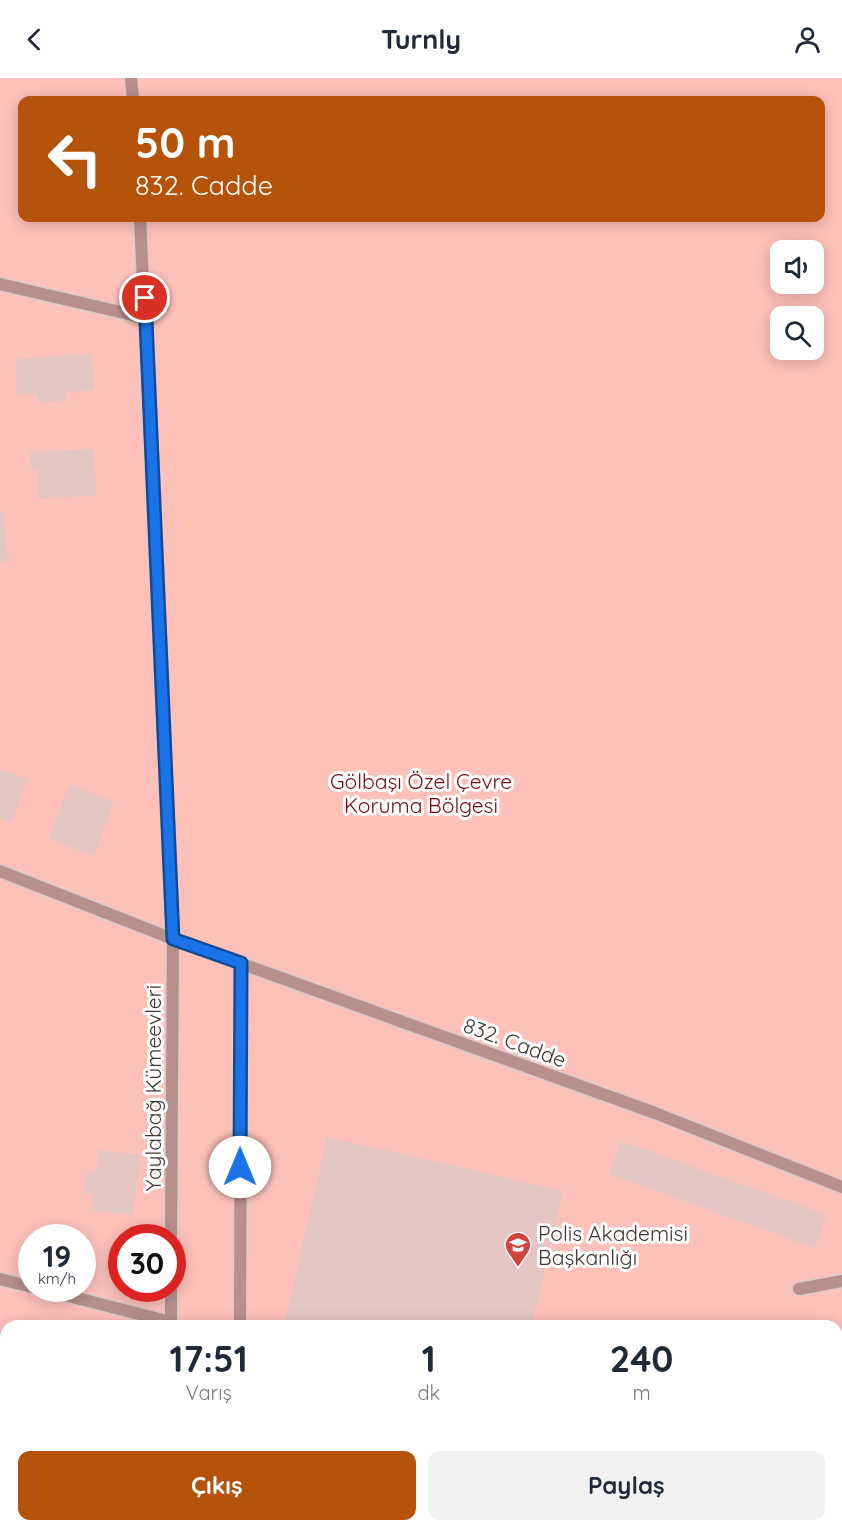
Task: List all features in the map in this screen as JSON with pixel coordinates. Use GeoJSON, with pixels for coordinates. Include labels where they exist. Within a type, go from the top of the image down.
{"type":"FeatureCollection","features":[{"type":"Feature","properties":{"kind":"street"},"geometry":{"type":"LineString","coordinates":[[132,78],[133,96]]}},
{"type":"Feature","properties":{"kind":"street","name":"Yaylabağ Kümeevleri"},"geometry":{"type":"LineString","coordinates":[[140,222],[173,939],[171,1224]]}},
{"type":"Feature","properties":{"kind":"street"},"geometry":{"type":"LineString","coordinates":[[0,284],[146,318]]}},
{"type":"Feature","properties":{"kind":"street"},"geometry":{"type":"LineString","coordinates":[[0,871],[173,939]]}},
{"type":"Feature","properties":{"kind":"street","name":"832. Cadde"},"geometry":{"type":"LineString","coordinates":[[173,939],[656,1113],[842,1186]]}},
{"type":"Feature","properties":{"kind":"street"},"geometry":{"type":"LineString","coordinates":[[240,1320],[241,963]]}},
{"type":"Feature","properties":{"kind":"street"},"geometry":{"type":"LineString","coordinates":[[0,1279],[18,1284]]}},
{"type":"Feature","properties":{"kind":"street"},"geometry":{"type":"LineString","coordinates":[[799,1289],[842,1281]]}},
{"type":"Feature","properties":{"kind":"street"},"geometry":{"type":"LineString","coordinates":[[89,1302],[156,1320]]}},
{"type":"Feature","properties":{"kind":"street"},"geometry":{"type":"LineString","coordinates":[[171,1302],[171,1320]]}},
{"type":"Feature","properties":{"kind":"green space","name":"Gölbaşı Özel Çevre Koruma Bölgesi"},"geometry":{"type":"Polygon","coordinates":[[[0,78],[842,78],[842,1320],[0,1320],[0,78]]]}},
{"type":"Feature","properties":{"kind":"building"},"geometry":{"type":"Polygon","coordinates":[[[92,354],[94,390],[66,392],[66,401],[38,403],[38,394],[17,395],[15,359],[92,354]]]}},
{"type":"Feature","properties":{"kind":"building"},"geometry":{"type":"Polygon","coordinates":[[[94,449],[96,496],[39,498],[38,470],[31,470],[30,452],[94,449]]]}},
{"type":"Feature","properties":{"kind":"building"},"geometry":{"type":"Polygon","coordinates":[[[0,511],[3,511],[8,561],[0,562],[0,511]]]}},
{"type":"Feature","properties":{"kind":"building"},"geometry":{"type":"Polygon","coordinates":[[[0,770],[27,779],[11,823],[0,819],[0,770]]]}},
{"type":"Feature","properties":{"kind":"building"},"geometry":{"type":"Polygon","coordinates":[[[69,785],[114,801],[94,856],[49,839],[69,785]]]}},
{"type":"Feature","properties":{"kind":"building"},"geometry":{"type":"Polygon","coordinates":[[[327,1137],[563,1191],[533,1320],[285,1320],[327,1137]]]}},
{"type":"Feature","properties":{"kind":"building"},"geometry":{"type":"Polygon","coordinates":[[[621,1141],[827,1215],[815,1248],[609,1174],[621,1141]]]}},
{"type":"Feature","properties":{"kind":"building"},"geometry":{"type":"Polygon","coordinates":[[[99,1150],[140,1155],[133,1215],[91,1210],[93,1194],[83,1193],[86,1171],[96,1172],[99,1150]]]}},
{"type":"Feature","properties":{"kind":"place","name":"Polis Akademisi Başkanlığı"},"geometry":{"type":"Point","coordinates":[518,1268]}},
{"type":"Feature","properties":{"kind":"route"},"geometry":{"type":"LineString","coordinates":[[145,298],[173,939],[241,963],[240,1167]]}}]}
